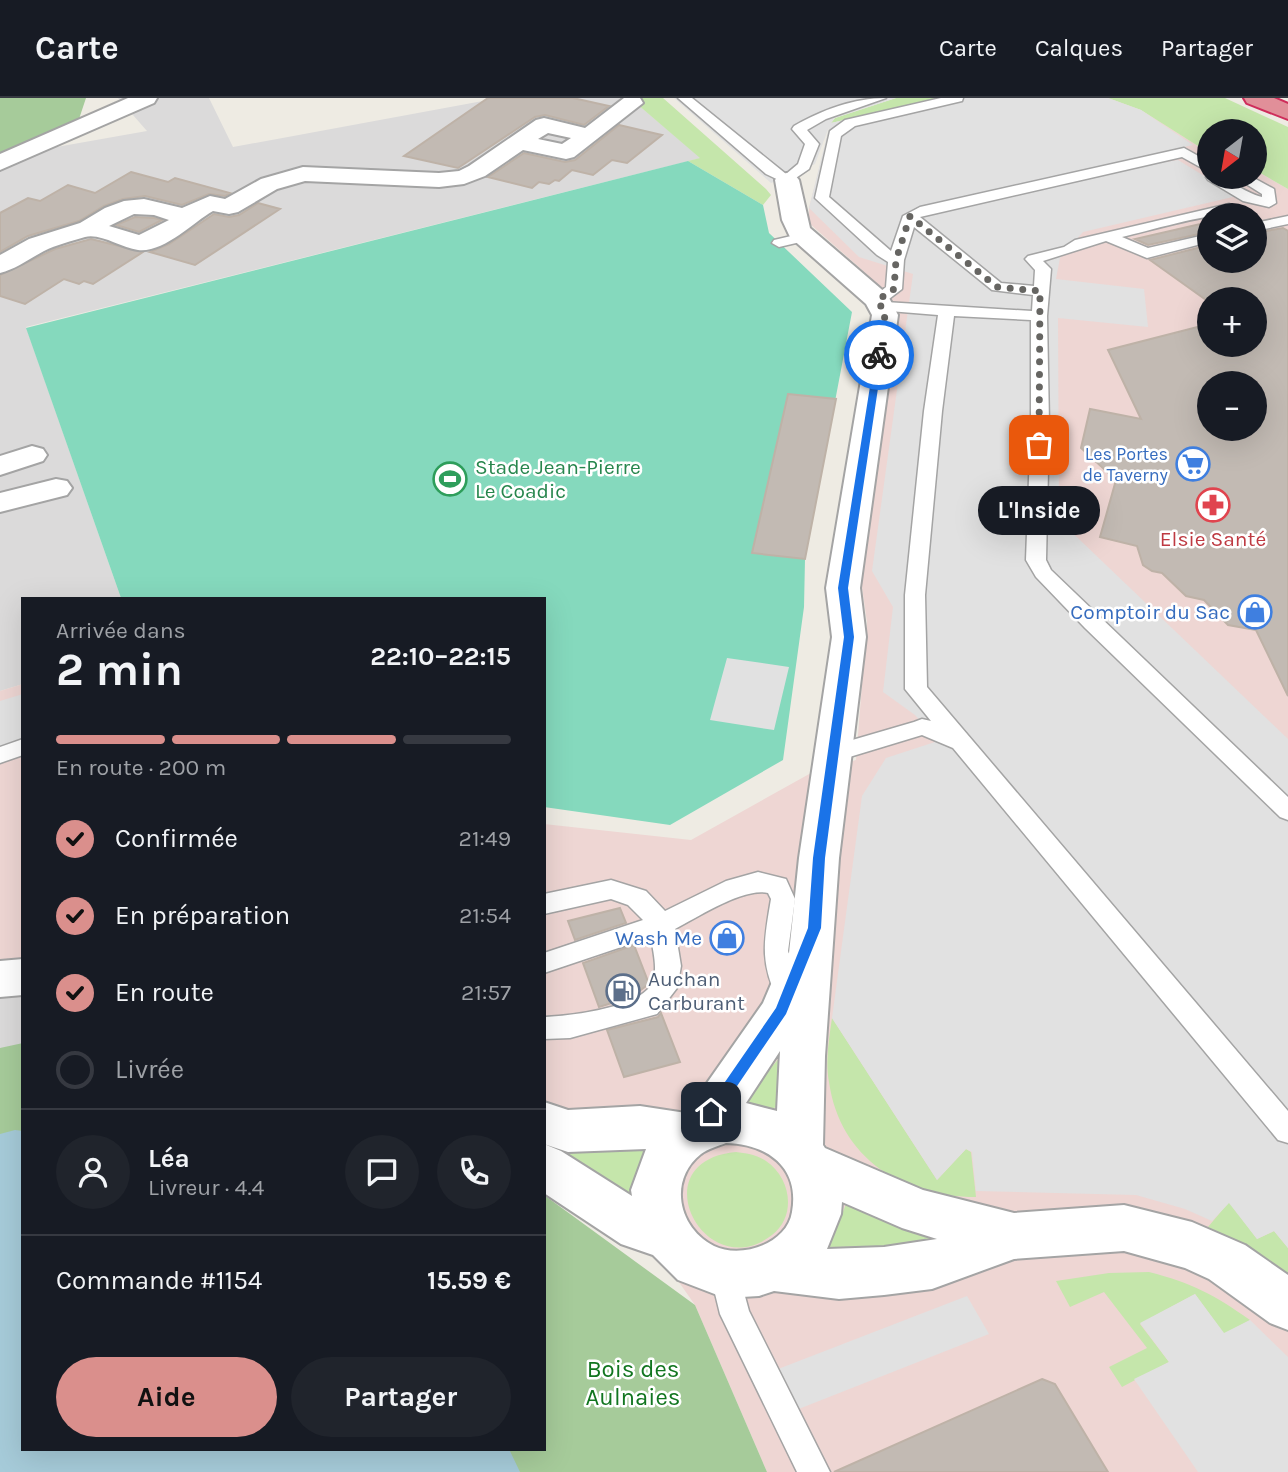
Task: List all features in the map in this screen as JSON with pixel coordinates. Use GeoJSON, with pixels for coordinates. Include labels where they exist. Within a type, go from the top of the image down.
{"type":"FeatureCollection","features":[{"type":"Feature","properties":{"kind":"highway"},"geometry":{"type":"LineString","coordinates":[[1255,98],[1288,113]]}},
{"type":"Feature","properties":{"kind":"street"},"geometry":{"type":"LineString","coordinates":[[0,163],[146,98]]}},
{"type":"Feature","properties":{"kind":"street"},"geometry":{"type":"LineString","coordinates":[[89,228],[140,243],[164,234],[184,217],[210,203],[229,207],[269,184],[303,174],[439,180],[457,178],[477,172],[544,125],[589,135],[632,103]]}},
{"type":"Feature","properties":{"kind":"street"},"geometry":{"type":"LineString","coordinates":[[787,180],[791,199],[792,240],[880,303],[885,315],[843,588],[849,637],[819,858],[802,1056],[804,1157]]}},
{"type":"Feature","properties":{"kind":"street"},"geometry":{"type":"LineString","coordinates":[[0,265],[38,244],[89,228],[125,206],[137,205],[184,217]]}},
{"type":"Feature","properties":{"kind":"street"},"geometry":{"type":"LineString","coordinates":[[0,466],[32,455]]}},
{"type":"Feature","properties":{"kind":"street"},"geometry":{"type":"LineString","coordinates":[[0,503],[56,488]]}},
{"type":"Feature","properties":{"kind":"street"},"geometry":{"type":"LineString","coordinates":[[696,1130],[782,1011],[815,928]]}},
{"type":"Feature","properties":{"kind":"street"},"geometry":{"type":"LineString","coordinates":[[0,979],[21,976]]}},
{"type":"Feature","properties":{"kind":"street"},"geometry":{"type":"LineString","coordinates":[[723,1122],[743,1122],[764,1127],[783,1136],[804,1157],[818,1186],[819,1210],[812,1234],[796,1253],[774,1267],[751,1274],[725,1273],[702,1266],[683,1253],[667,1236],[656,1209],[656,1180],[663,1160],[676,1144],[696,1130],[723,1122]]}},
{"type":"Feature","properties":{"kind":"street"},"geometry":{"type":"LineString","coordinates":[[546,1124],[568,1131],[640,1127],[696,1130]]}},
{"type":"Feature","properties":{"kind":"street"},"geometry":{"type":"LineString","coordinates":[[804,1157],[919,1212],[1014,1236]]}},
{"type":"Feature","properties":{"kind":"street"},"geometry":{"type":"LineString","coordinates":[[546,1167],[638,1228],[667,1236]]}},
{"type":"Feature","properties":{"kind":"street"},"geometry":{"type":"LineString","coordinates":[[774,1267],[839,1275],[932,1265],[1014,1236],[1124,1228],[1156,1235],[1227,1262],[1288,1306]]}},
{"type":"Feature","properties":{"kind":"lane"},"geometry":{"type":"LineString","coordinates":[[684,98],[771,171],[787,180],[804,166],[812,144],[799,129],[821,116],[880,98]]}},
{"type":"Feature","properties":{"kind":"lane"},"geometry":{"type":"LineString","coordinates":[[896,260],[882,252],[822,198],[835,134],[850,123],[957,98]]}},
{"type":"Feature","properties":{"kind":"lane"},"geometry":{"type":"LineString","coordinates":[[910,216],[955,203],[1184,152],[1197,160]]}},
{"type":"Feature","properties":{"kind":"lane"},"geometry":{"type":"LineString","coordinates":[[1233,189],[1248,198],[1269,204]]}},
{"type":"Feature","properties":{"kind":"lane"},"geometry":{"type":"LineString","coordinates":[[1244,189],[1288,217]]}},
{"type":"Feature","properties":{"kind":"lane"},"geometry":{"type":"LineString","coordinates":[[1264,189],[1269,192],[1269,204]]}},
{"type":"Feature","properties":{"kind":"lane"},"geometry":{"type":"LineString","coordinates":[[1197,215],[1106,236],[1033,259],[1043,269],[1039,316],[1038,563],[1043,573],[1092,623],[1288,811]]}},
{"type":"Feature","properties":{"kind":"lane"},"geometry":{"type":"LineString","coordinates":[[880,303],[894,289],[896,260],[910,216]]}},
{"type":"Feature","properties":{"kind":"lane"},"geometry":{"type":"LineString","coordinates":[[910,216],[997,287],[1040,291]]}},
{"type":"Feature","properties":{"kind":"lane"},"geometry":{"type":"LineString","coordinates":[[1267,224],[1288,217]]}},
{"type":"Feature","properties":{"kind":"lane"},"geometry":{"type":"LineString","coordinates":[[1106,236],[1147,253],[1197,241]]}},
{"type":"Feature","properties":{"kind":"lane"},"geometry":{"type":"LineString","coordinates":[[880,303],[1039,316]]}},
{"type":"Feature","properties":{"kind":"lane"},"geometry":{"type":"LineString","coordinates":[[947,309],[933,411],[915,595],[916,688],[1288,1131]]}},
{"type":"Feature","properties":{"kind":"lane"},"geometry":{"type":"LineString","coordinates":[[833,754],[922,727],[935,730],[961,744]]}},
{"type":"Feature","properties":{"kind":"lane"},"geometry":{"type":"LineString","coordinates":[[0,738],[21,733]]}},
{"type":"Feature","properties":{"kind":"lane"},"geometry":{"type":"LineString","coordinates":[[0,755],[21,748]]}},
{"type":"Feature","properties":{"kind":"lane"},"geometry":{"type":"LineString","coordinates":[[546,962],[662,923],[735,888],[758,881],[777,886],[783,900],[775,951],[788,994]]}},
{"type":"Feature","properties":{"kind":"lane"},"geometry":{"type":"LineString","coordinates":[[546,904],[611,889],[637,898],[662,923],[668,966],[664,988],[648,1006],[570,1027],[546,1028]]}},
{"type":"Feature","properties":{"kind":"lane"},"geometry":{"type":"LineString","coordinates":[[725,1273],[735,1314],[814,1472]]}},
{"type":"Feature","properties":{"kind":"shaded area"},"geometry":{"type":"Polygon","coordinates":[[[118,98],[209,98],[233,147],[499,98],[630,98],[701,158],[26,327],[121,597],[21,597],[21,685],[0,691],[0,157],[147,131],[118,98]]]}},
{"type":"Feature","properties":{"kind":"shaded area"},"geometry":{"type":"Polygon","coordinates":[[[674,98],[896,98],[835,118],[831,123],[942,98],[1108,98],[1141,110],[1193,145],[1153,154],[1166,162],[1178,160],[1197,172],[1197,189],[1226,189],[1237,196],[1197,203],[1197,205],[1083,232],[1060,258],[1056,279],[1144,289],[1148,327],[1058,318],[1059,520],[1288,739],[1288,1248],[1274,1231],[1257,1239],[1229,1203],[1212,1221],[1185,1209],[1136,1195],[976,1191],[972,1152],[966,1149],[937,1180],[832,1018],[862,796],[886,758],[938,741],[915,715],[883,692],[893,607],[872,571],[913,274],[859,257],[809,208],[829,127],[815,164],[771,183],[674,98]]]}},
{"type":"Feature","properties":{"kind":"shaded area"},"geometry":{"type":"Polygon","coordinates":[[[1108,98],[1141,110],[1197,145],[1197,189],[1267,189],[1267,177],[1288,189],[1288,1472],[767,1472],[695,1305],[655,1248],[546,1173],[546,824],[691,840],[811,773],[856,760],[867,622],[859,566],[898,317],[870,277],[809,223],[809,208],[831,123],[1108,98]]]}},
{"type":"Feature","properties":{"kind":"shaded area"},"geometry":{"type":"Polygon","coordinates":[[[727,658],[789,667],[774,730],[710,720],[727,658]]]}},
{"type":"Feature","properties":{"kind":"shaded area"},"geometry":{"type":"Polygon","coordinates":[[[21,685],[21,977],[0,979],[0,691],[21,685]]]}},
{"type":"Feature","properties":{"kind":"shaded area"},"geometry":{"type":"Polygon","coordinates":[[[21,695],[21,742],[0,749],[0,701],[21,695]]]}},
{"type":"Feature","properties":{"kind":"shaded area"},"geometry":{"type":"Polygon","coordinates":[[[21,977],[21,1103],[0,1103],[0,979],[21,977]]]}},
{"type":"Feature","properties":{"kind":"shaded area"},"geometry":{"type":"Polygon","coordinates":[[[1195,1294],[1224,1333],[1250,1320],[1288,1357],[1288,1472],[1198,1472],[1134,1379],[1169,1362],[1140,1323],[1195,1294]]]}},
{"type":"Feature","properties":{"kind":"shaded area"},"geometry":{"type":"Polygon","coordinates":[[[967,1296],[989,1334],[791,1412],[773,1371],[967,1296]]]}},
{"type":"Feature","properties":{"kind":"green space"},"geometry":{"type":"Polygon","coordinates":[[[0,98],[86,98],[76,128],[0,155],[0,98]]]}},
{"type":"Feature","properties":{"kind":"green space"},"geometry":{"type":"Polygon","coordinates":[[[630,98],[663,98],[771,195],[763,205],[688,161],[700,158],[630,98]]]}},
{"type":"Feature","properties":{"kind":"green space"},"geometry":{"type":"Polygon","coordinates":[[[896,98],[942,98],[831,123],[835,118],[896,98]]]}},
{"type":"Feature","properties":{"kind":"green space"},"geometry":{"type":"Polygon","coordinates":[[[1108,98],[1225,98],[1288,127],[1288,189],[1267,177],[1267,119],[1197,119],[1197,145],[1141,110],[1108,98]]]}},
{"type":"Feature","properties":{"kind":"green space","name":"Stade Jean-Pierre Le Coadic"},"geometry":{"type":"Polygon","coordinates":[[[688,161],[763,205],[769,233],[852,312],[805,559],[804,607],[783,760],[670,825],[546,807],[546,597],[121,597],[26,328],[688,161]]]}},
{"type":"Feature","properties":{"kind":"green space"},"geometry":{"type":"Polygon","coordinates":[[[832,1018],[937,1180],[966,1149],[971,1152],[976,1197],[924,1190],[900,1181],[861,1152],[846,1132],[835,1109],[829,1082],[827,1058],[832,1018]]]}},
{"type":"Feature","properties":{"kind":"green space","name":"Bois des Aulnaies"},"geometry":{"type":"Polygon","coordinates":[[[21,1043],[21,1451],[546,1451],[546,1196],[695,1305],[767,1472],[0,1472],[0,1048],[21,1043]]]}},
{"type":"Feature","properties":{"kind":"green space"},"geometry":{"type":"Polygon","coordinates":[[[781,1056],[782,1104],[768,1111],[740,1104],[781,1056]]]}},
{"type":"Feature","properties":{"kind":"green space"},"geometry":{"type":"Polygon","coordinates":[[[551,1137],[650,1144],[635,1181],[635,1203],[546,1147],[551,1137]]]}},
{"type":"Feature","properties":{"kind":"green space"},"geometry":{"type":"Polygon","coordinates":[[[736,1152],[766,1161],[781,1177],[788,1197],[788,1208],[780,1227],[772,1235],[747,1247],[724,1245],[706,1234],[692,1216],[687,1196],[691,1176],[707,1160],[736,1152]]]}},
{"type":"Feature","properties":{"kind":"green space"},"geometry":{"type":"Polygon","coordinates":[[[848,1199],[928,1235],[930,1241],[918,1246],[829,1247],[848,1199]]]}},
{"type":"Feature","properties":{"kind":"green space"},"geometry":{"type":"Polygon","coordinates":[[[1229,1202],[1257,1239],[1274,1231],[1288,1248],[1288,1276],[1241,1243],[1208,1227],[1229,1202]]]}},
{"type":"Feature","properties":{"kind":"green space"},"geometry":{"type":"Polygon","coordinates":[[[1149,1272],[1202,1290],[1250,1320],[1224,1334],[1195,1294],[1140,1324],[1169,1362],[1122,1387],[1109,1367],[1147,1348],[1104,1292],[1070,1307],[1056,1281],[1109,1273],[1149,1272]]]}},
{"type":"Feature","properties":{"kind":"water"},"geometry":{"type":"Polygon","coordinates":[[[21,1131],[21,1451],[510,1451],[520,1472],[0,1472],[0,1134],[21,1131]]]}},
{"type":"Feature","properties":{"kind":"building"},"geometry":{"type":"Polygon","coordinates":[[[488,98],[573,98],[609,106],[584,125],[545,115],[535,117],[458,168],[404,156],[488,98]]]}},
{"type":"Feature","properties":{"kind":"building"},"geometry":{"type":"Polygon","coordinates":[[[619,125],[662,135],[627,163],[612,160],[593,175],[572,170],[559,181],[555,180],[549,184],[539,182],[532,188],[488,177],[524,153],[565,162],[575,160],[619,125]]]}},
{"type":"Feature","properties":{"kind":"building"},"geometry":{"type":"Polygon","coordinates":[[[131,172],[168,182],[175,178],[230,193],[225,196],[209,194],[182,205],[145,196],[123,199],[104,206],[79,221],[28,236],[0,252],[0,213],[28,198],[40,201],[68,185],[95,193],[131,172]]]}},
{"type":"Feature","properties":{"kind":"building"},"geometry":{"type":"Polygon","coordinates":[[[258,203],[280,209],[195,265],[150,252],[169,244],[214,214],[229,217],[239,215],[258,203]]]}},
{"type":"Feature","properties":{"kind":"building"},"geometry":{"type":"Polygon","coordinates":[[[135,217],[162,220],[139,232],[116,225],[135,217]]]}},
{"type":"Feature","properties":{"kind":"building"},"geometry":{"type":"Polygon","coordinates":[[[1197,225],[1197,235],[1148,245],[1135,239],[1197,225]]]}},
{"type":"Feature","properties":{"kind":"building","name":"Les Portes de Taverny"},"geometry":{"type":"Polygon","coordinates":[[[1283,228],[1288,231],[1288,696],[1256,630],[1228,625],[1204,600],[1186,596],[1162,573],[1143,565],[1137,546],[1100,537],[1116,480],[1081,448],[1090,409],[1141,419],[1108,350],[1197,327],[1197,357],[1267,357],[1267,287],[1197,287],[1197,293],[1150,260],[1197,248],[1197,273],[1267,273],[1267,231],[1283,228]]]}},
{"type":"Feature","properties":{"kind":"building"},"geometry":{"type":"Polygon","coordinates":[[[91,239],[143,252],[93,284],[84,281],[79,284],[64,279],[25,304],[0,296],[0,275],[55,249],[91,239]]]}},
{"type":"Feature","properties":{"kind":"building"},"geometry":{"type":"Polygon","coordinates":[[[788,394],[836,399],[805,559],[752,553],[788,394]]]}},
{"type":"Feature","properties":{"kind":"building"},"geometry":{"type":"Polygon","coordinates":[[[620,908],[626,923],[575,940],[568,921],[620,908]]]}},
{"type":"Feature","properties":{"kind":"building"},"geometry":{"type":"Polygon","coordinates":[[[634,945],[649,984],[631,997],[599,1007],[583,963],[634,945]]]}},
{"type":"Feature","properties":{"kind":"building"},"geometry":{"type":"Polygon","coordinates":[[[661,1013],[680,1062],[624,1077],[607,1030],[658,1017],[661,1013]]]}},
{"type":"Feature","properties":{"kind":"building"},"geometry":{"type":"Polygon","coordinates":[[[1042,1379],[1055,1384],[1108,1472],[834,1472],[1042,1379]]]}},
{"type":"Feature","properties":{"kind":"way so far"},"geometry":{"type":"LineString","coordinates":[[879,355],[885,315],[878,300],[894,289],[896,260],[910,216],[997,287],[1040,291],[1039,445]]}},
{"type":"Feature","properties":{"kind":"place","name":"L'Inside"},"geometry":{"type":"Point","coordinates":[1039,445]}},
{"type":"Feature","properties":{"kind":"place","name":"Les Portes de Taverny"},"geometry":{"type":"Point","coordinates":[1193,464]}},
{"type":"Feature","properties":{"kind":"place","name":"Stade Jean-Pierre Le Coadic"},"geometry":{"type":"Point","coordinates":[450,479]}},
{"type":"Feature","properties":{"kind":"place","name":"Elsie Santé"},"geometry":{"type":"Point","coordinates":[1213,505]}},
{"type":"Feature","properties":{"kind":"place","name":"Comptoir du Sac"},"geometry":{"type":"Point","coordinates":[1255,612]}},
{"type":"Feature","properties":{"kind":"place","name":"Wash Me"},"geometry":{"type":"Point","coordinates":[727,938]}},
{"type":"Feature","properties":{"kind":"place","name":"Auchan Carburant"},"geometry":{"type":"Point","coordinates":[623,991]}},
{"type":"Feature","properties":{"kind":"route"},"geometry":{"type":"LineString","coordinates":[[711,1112],[782,1011],[815,928],[819,858],[849,637],[843,588],[879,355]]}}]}
